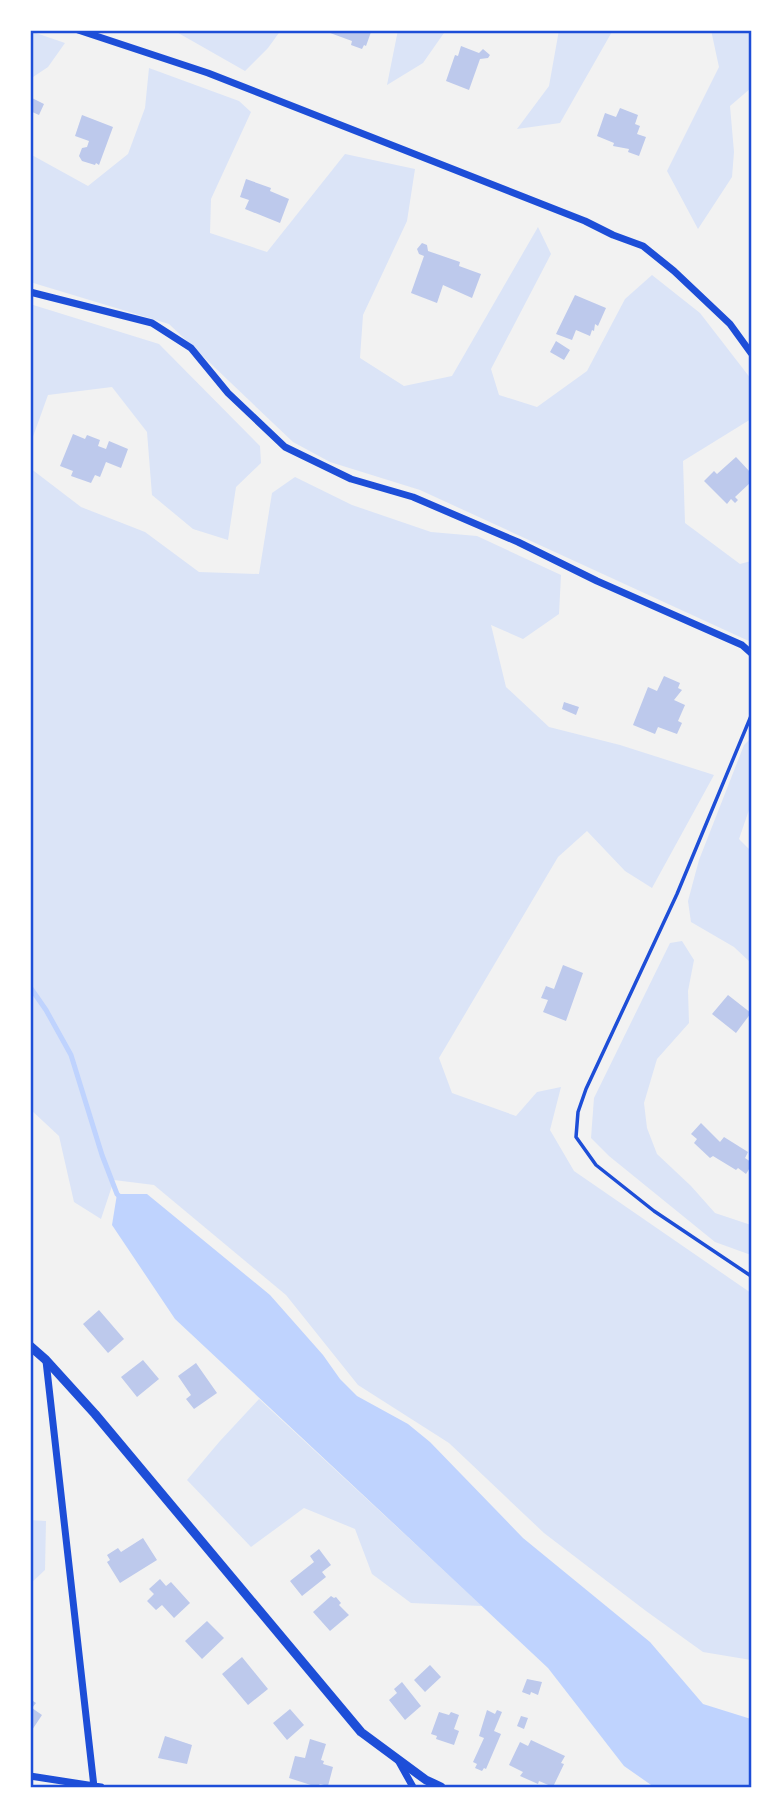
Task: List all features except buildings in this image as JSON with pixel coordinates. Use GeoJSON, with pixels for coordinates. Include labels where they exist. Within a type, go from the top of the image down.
{"type":"FeatureCollection","features":[{"type":"Feature","properties":{"kind":"street"},"geometry":{"type":"LineString","coordinates":[[78,30],[208,73],[643,246],[704,298],[730,324],[751,353]]}},
{"type":"Feature","properties":{"kind":"street"},"geometry":{"type":"LineString","coordinates":[[30,292],[152,323],[191,348],[228,393],[285,447],[351,479],[414,497],[518,542],[597,581],[742,645],[751,653]]}},
{"type":"Feature","properties":{"kind":"street"},"geometry":{"type":"LineString","coordinates":[[30,1346],[46,1360],[173,1505],[361,1732],[426,1780],[441,1787]]}},
{"type":"Feature","properties":{"kind":"street"},"geometry":{"type":"LineString","coordinates":[[30,1776],[96,1787],[46,1360]]}},
{"type":"Feature","properties":{"kind":"street"},"geometry":{"type":"LineString","coordinates":[[397,1759],[413,1787]]}},
{"type":"Feature","properties":{"kind":"lane"},"geometry":{"type":"LineString","coordinates":[[751,716],[677,894],[586,1089],[578,1112],[576,1138],[596,1165],[654,1211],[743,1273],[751,1274]]}},
{"type":"Feature","properties":{"kind":"shaded area"},"geometry":{"type":"Polygon","coordinates":[[[173,30],[281,30],[268,48],[245,71],[173,30]]]}},
{"type":"Feature","properties":{"kind":"shaded area"},"geometry":{"type":"Polygon","coordinates":[[[398,30],[446,30],[423,63],[387,85],[398,30]]]}},
{"type":"Feature","properties":{"kind":"shaded area"},"geometry":{"type":"Polygon","coordinates":[[[559,30],[613,30],[560,123],[517,129],[549,86],[559,30]]]}},
{"type":"Feature","properties":{"kind":"shaded area"},"geometry":{"type":"Polygon","coordinates":[[[711,30],[751,30],[751,88],[730,106],[734,152],[732,177],[698,229],[667,171],[719,67],[711,30]]]}},
{"type":"Feature","properties":{"kind":"shaded area"},"geometry":{"type":"Polygon","coordinates":[[[30,31],[65,43],[48,67],[30,79],[30,31]]]}},
{"type":"Feature","properties":{"kind":"shaded area"},"geometry":{"type":"Polygon","coordinates":[[[149,68],[239,101],[251,112],[211,199],[210,233],[267,252],[345,154],[415,169],[407,221],[363,315],[360,358],[404,386],[452,376],[538,227],[551,254],[491,369],[499,395],[537,407],[587,371],[625,299],[652,275],[700,313],[751,379],[751,419],[683,461],[685,523],[740,564],[751,561],[751,642],[420,490],[330,462],[293,442],[169,324],[30,282],[30,154],[88,186],[128,154],[145,108],[149,68]]]}},
{"type":"Feature","properties":{"kind":"shaded area"},"geometry":{"type":"Polygon","coordinates":[[[30,304],[159,344],[260,446],[261,463],[236,487],[228,540],[193,529],[152,495],[147,432],[112,387],[48,395],[30,445],[30,304]]]}},
{"type":"Feature","properties":{"kind":"shaded area"},"geometry":{"type":"Polygon","coordinates":[[[30,468],[81,507],[145,532],[199,572],[259,574],[272,493],[295,477],[352,505],[431,532],[477,536],[561,575],[559,614],[523,639],[491,625],[506,687],[549,727],[620,745],[714,775],[652,888],[625,871],[587,831],[558,857],[439,1058],[452,1093],[516,1116],[537,1092],[561,1087],[550,1130],[574,1171],[751,1293],[751,1660],[703,1652],[544,1533],[449,1443],[358,1385],[286,1295],[154,1185],[114,1180],[101,1219],[74,1202],[59,1136],[30,1109],[30,468]]]}},
{"type":"Feature","properties":{"kind":"shaded area"},"geometry":{"type":"Polygon","coordinates":[[[751,738],[751,804],[739,839],[751,851],[751,963],[734,947],[691,922],[688,901],[699,860],[744,745],[751,738]]]}},
{"type":"Feature","properties":{"kind":"shaded area"},"geometry":{"type":"Polygon","coordinates":[[[682,941],[694,960],[688,991],[689,1023],[657,1059],[644,1103],[647,1128],[657,1154],[715,1213],[751,1225],[751,1255],[715,1242],[609,1156],[591,1138],[594,1098],[670,943],[682,941]]]}},
{"type":"Feature","properties":{"kind":"shaded area"},"geometry":{"type":"Polygon","coordinates":[[[259,1399],[482,1606],[411,1603],[372,1574],[355,1529],[304,1508],[251,1547],[187,1480],[259,1399]]]}},
{"type":"Feature","properties":{"kind":"shaded area"},"geometry":{"type":"Polygon","coordinates":[[[30,1520],[46,1521],[45,1570],[30,1584],[30,1520]]]}},
{"type":"Feature","properties":{"kind":"water"},"geometry":{"type":"Polygon","coordinates":[[[117,1194],[147,1194],[270,1295],[357,1396],[408,1424],[430,1442],[523,1538],[650,1642],[703,1704],[751,1719],[751,1787],[654,1787],[624,1766],[548,1668],[175,1319],[112,1225],[117,1194]]]}},
{"type":"Feature","properties":{"kind":"waterway"},"geometry":{"type":"LineString","coordinates":[[30,987],[71,1055],[102,1155],[121,1198]]}}]}
